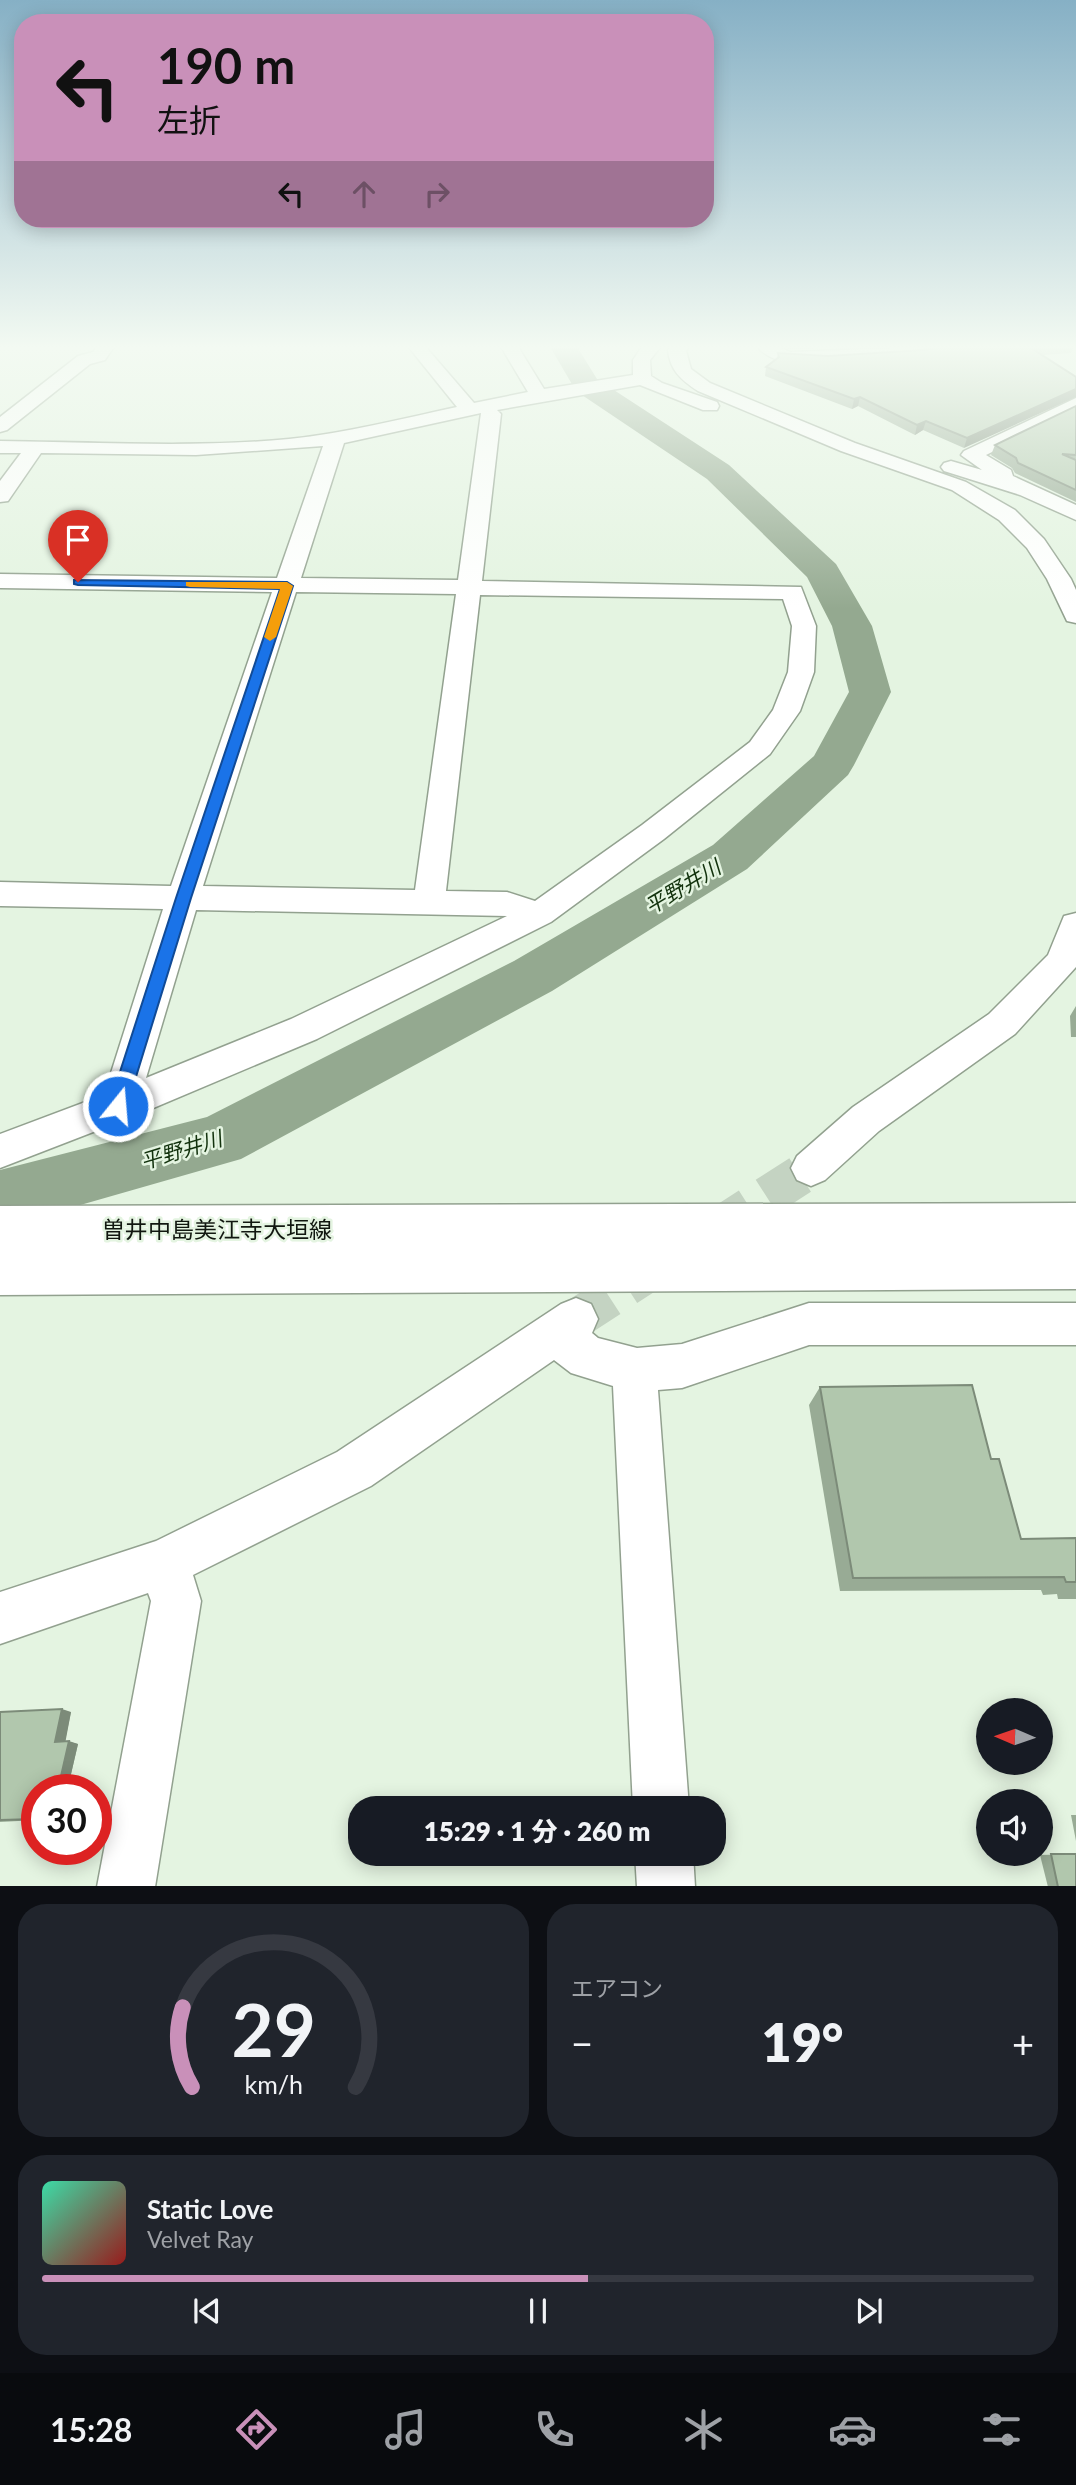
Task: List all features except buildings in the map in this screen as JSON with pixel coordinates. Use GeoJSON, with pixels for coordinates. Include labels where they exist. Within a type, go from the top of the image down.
{"type":"FeatureCollection","features":[{"type":"Feature","properties":{"kind":"main road"},"geometry":{"type":"LineString","coordinates":[[426,1250],[1076,1225]]}},
{"type":"Feature","properties":{"kind":"main road","name":"曽井中島美江寺大垣線"},"geometry":{"type":"LineString","coordinates":[[0,1228],[426,1250]]}},
{"type":"Feature","properties":{"kind":"main road"},"geometry":{"type":"LineString","coordinates":[[426,1250],[1076,1266]]}},
{"type":"Feature","properties":{"kind":"main road","name":"曽井中島美江寺大垣線"},"geometry":{"type":"LineString","coordinates":[[0,1272],[426,1250]]}},
{"type":"Feature","properties":{"kind":"street"},"geometry":{"type":"LineString","coordinates":[[0,447],[247,449],[335,439],[362,433]]}},
{"type":"Feature","properties":{"kind":"street"},"geometry":{"type":"LineString","coordinates":[[429,902],[488,433]]}},
{"type":"Feature","properties":{"kind":"street"},"geometry":{"type":"LineString","coordinates":[[835,433],[848,447],[959,486],[1007,515],[1036,544],[1059,579],[1076,616]]}},
{"type":"Feature","properties":{"kind":"street"},"geometry":{"type":"LineString","coordinates":[[842,433],[859,441],[1026,490]]}},
{"type":"Feature","properties":{"kind":"street"},"geometry":{"type":"LineString","coordinates":[[1016,433],[971,455],[1020,483],[1026,490]]}},
{"type":"Feature","properties":{"kind":"street"},"geometry":{"type":"LineString","coordinates":[[118,1106],[183,898],[335,439]]}},
{"type":"Feature","properties":{"kind":"street"},"geometry":{"type":"LineString","coordinates":[[0,496],[36,447]]}},
{"type":"Feature","properties":{"kind":"street"},"geometry":{"type":"LineString","coordinates":[[937,456],[1026,490],[1076,513]]}},
{"type":"Feature","properties":{"kind":"street"},"geometry":{"type":"LineString","coordinates":[[0,581],[793,592],[804,626],[801,672],[786,712],[760,748],[653,832],[540,915],[304,1029],[118,1106],[0,1151]]}},
{"type":"Feature","properties":{"kind":"street"},"geometry":{"type":"LineString","coordinates":[[0,894],[507,904],[540,915]]}},
{"type":"Feature","properties":{"kind":"street"},"geometry":{"type":"LineString","coordinates":[[811,1168],[866,1119],[1002,1024],[1062,962],[1076,925]]}},
{"type":"Feature","properties":{"kind":"street"},"geometry":{"type":"LineString","coordinates":[[0,1618],[164,1563],[354,1469],[566,1326],[587,1357],[638,1370],[682,1366],[809,1324],[1076,1324]]}},
{"type":"Feature","properties":{"kind":"street"},"geometry":{"type":"LineString","coordinates":[[638,1370],[635,1394],[660,1796]]}},
{"type":"Feature","properties":{"kind":"street"},"geometry":{"type":"LineString","coordinates":[[126,1886],[176,1601],[164,1563]]}},
{"type":"Feature","properties":{"kind":"street"},"geometry":{"type":"LineString","coordinates":[[665,1866],[666,1886]]}},
{"type":"Feature","properties":{"kind":"waterway","name":"平野井川"},"geometry":{"type":"LineString","coordinates":[[0,1199],[219,1140],[533,976],[730,857],[832,765],[870,692],[852,626],[823,572],[718,472],[659,433]]}},
{"type":"Feature","properties":{"kind":"tunnel"},"geometry":{"type":"LineString","coordinates":[[716,1229],[811,1168]]}},
{"type":"Feature","properties":{"kind":"tunnel"},"geometry":{"type":"LineString","coordinates":[[576,1319],[656,1267]]}},
{"type":"Feature","properties":{"kind":"slow traffic"},"geometry":{"type":"LineString","coordinates":[[190,584],[287,586],[270,637]]}},
{"type":"Feature","properties":{"kind":"route"},"geometry":{"type":"LineString","coordinates":[[78,582],[287,586],[183,898],[118,1106]]}}]}
